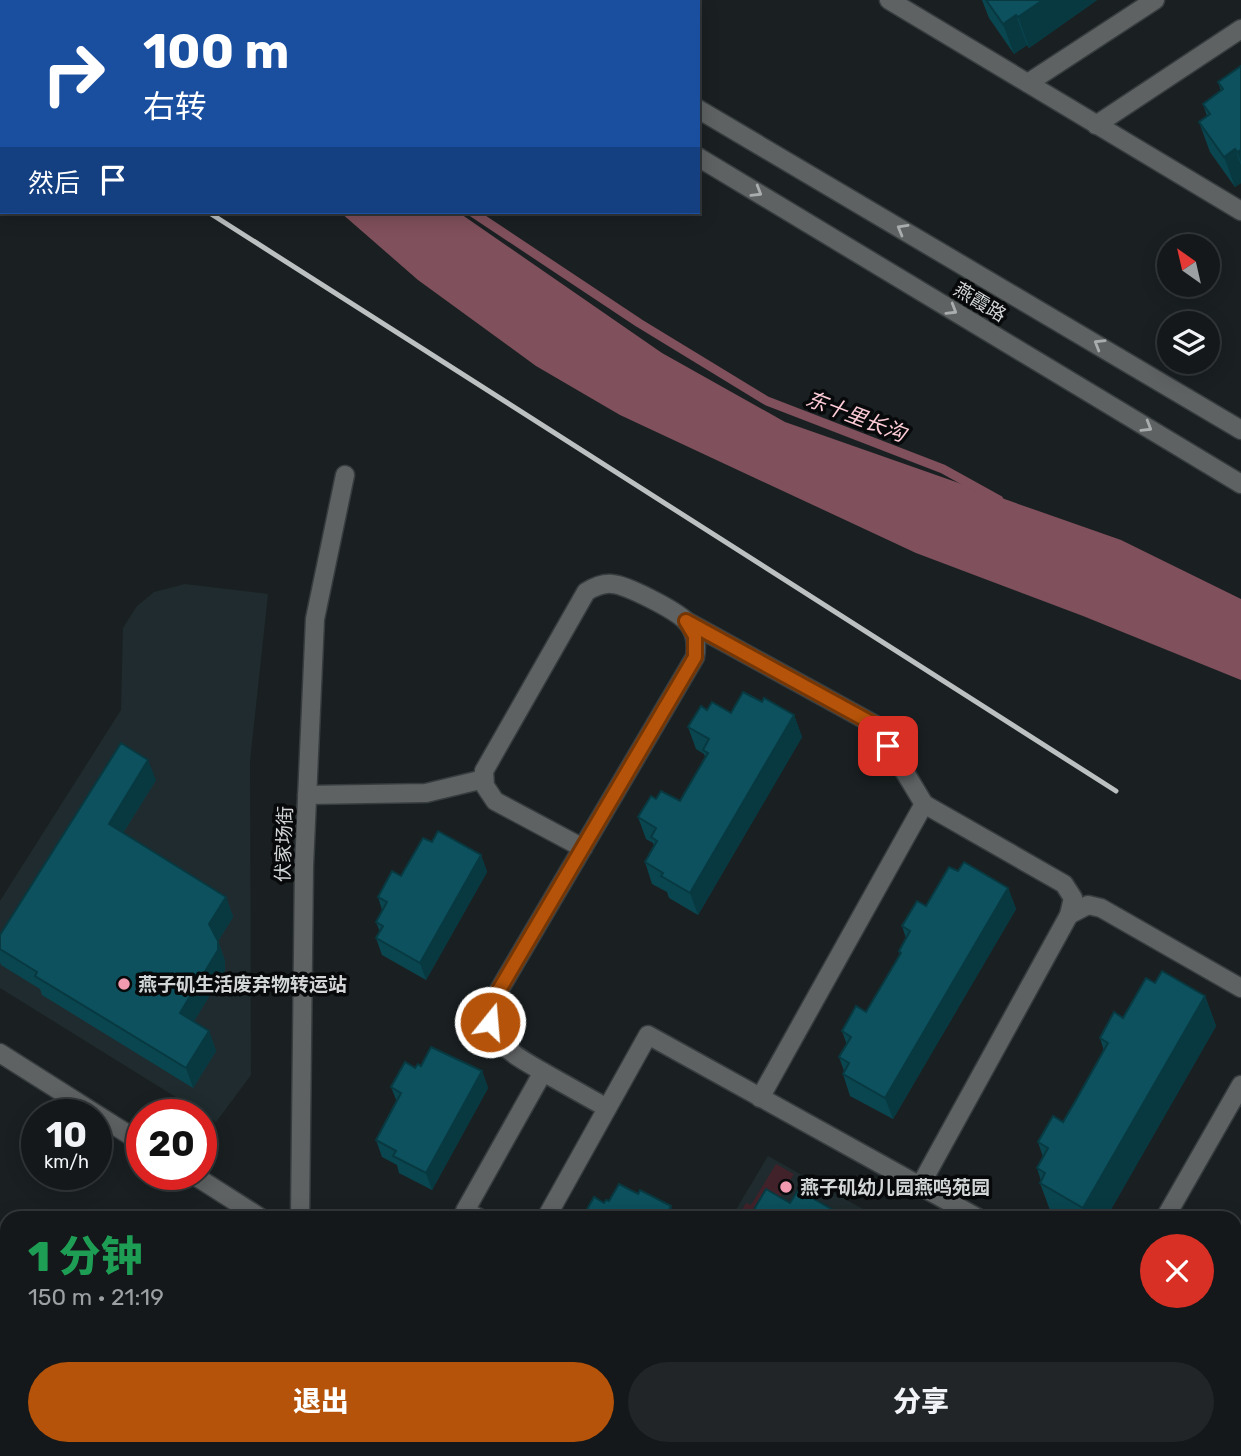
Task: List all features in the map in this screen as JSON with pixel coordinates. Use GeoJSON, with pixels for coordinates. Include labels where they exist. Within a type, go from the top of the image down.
{"type":"FeatureCollection","features":[{"type":"Feature","properties":{"kind":"street"},"geometry":{"type":"LineString","coordinates":[[889,0],[1241,211]]}},
{"type":"Feature","properties":{"kind":"street"},"geometry":{"type":"LineString","coordinates":[[1028,83],[1155,0]]}},
{"type":"Feature","properties":{"kind":"street"},"geometry":{"type":"LineString","coordinates":[[1097,125],[1241,29]]}},
{"type":"Feature","properties":{"kind":"street","name":"燕霞路"},"geometry":{"type":"LineString","coordinates":[[700,110],[1241,429]]}},
{"type":"Feature","properties":{"kind":"street","name":"燕霞路"},"geometry":{"type":"LineString","coordinates":[[700,158],[1241,484]]}},
{"type":"Feature","properties":{"kind":"street","name":"伏家场街"},"geometry":{"type":"LineString","coordinates":[[300,1211],[307,795],[315,619],[345,475]]}},
{"type":"Feature","properties":{"kind":"street"},"geometry":{"type":"LineString","coordinates":[[583,848],[495,801],[484,779],[486,764],[586,592],[604,584],[623,587],[877,726],[925,804],[1064,884],[1073,898],[1069,915],[920,1186]]}},
{"type":"Feature","properties":{"kind":"street"},"geometry":{"type":"LineString","coordinates":[[607,1108],[507,1051],[492,1031],[490,1012],[492,1002],[695,657],[695,636],[686,621]]}},
{"type":"Feature","properties":{"kind":"street"},"geometry":{"type":"LineString","coordinates":[[307,795],[426,793],[484,779]]}},
{"type":"Feature","properties":{"kind":"street"},"geometry":{"type":"LineString","coordinates":[[760,1098],[925,804]]}},
{"type":"Feature","properties":{"kind":"street"},"geometry":{"type":"LineString","coordinates":[[1069,915],[1088,905],[1101,908],[1241,988]]}},
{"type":"Feature","properties":{"kind":"street"},"geometry":{"type":"LineString","coordinates":[[550,1211],[648,1035],[965,1211]]}},
{"type":"Feature","properties":{"kind":"street"},"geometry":{"type":"LineString","coordinates":[[0,1053],[126,1133]]}},
{"type":"Feature","properties":{"kind":"street"},"geometry":{"type":"LineString","coordinates":[[465,1211],[542,1072]]}},
{"type":"Feature","properties":{"kind":"street"},"geometry":{"type":"LineString","coordinates":[[1169,1211],[1241,1085]]}},
{"type":"Feature","properties":{"kind":"street"},"geometry":{"type":"LineString","coordinates":[[217,1190],[250,1211]]}},
{"type":"Feature","properties":{"kind":"shaded area"},"geometry":{"type":"Polygon","coordinates":[[[342,214],[461,214],[662,353],[785,422],[1121,540],[1241,599],[1241,680],[1083,616],[916,553],[620,415],[536,366],[418,280],[342,214]]]}},
{"type":"Feature","properties":{"kind":"shaded area"},"geometry":{"type":"Polygon","coordinates":[[[185,584],[268,594],[250,761],[251,1075],[217,1121],[217,1099],[179,1099],[0,988],[0,901],[121,710],[123,628],[137,606],[154,592],[185,584]]]}},
{"type":"Feature","properties":{"kind":"shaded area","name":"燕子矶幼儿园燕鸣苑园"},"geometry":{"type":"Polygon","coordinates":[[[768,1156],[866,1211],[735,1211],[768,1156]]]}},
{"type":"Feature","properties":{"kind":"shaded area"},"geometry":{"type":"Polygon","coordinates":[[[776,1164],[794,1174],[772,1211],[741,1211],[746,1203],[751,1205],[776,1164]]]}},
{"type":"Feature","properties":{"kind":"building"},"geometry":{"type":"Polygon","coordinates":[[[986,0],[1043,0],[1003,24],[986,0]]]}},
{"type":"Feature","properties":{"kind":"building"},"geometry":{"type":"Polygon","coordinates":[[[1241,66],[1241,150],[1237,152],[1235,149],[1224,157],[1199,122],[1210,114],[1203,104],[1223,89],[1218,82],[1241,66]]]}},
{"type":"Feature","properties":{"kind":"building"},"geometry":{"type":"Polygon","coordinates":[[[743,692],[762,702],[764,698],[794,715],[690,893],[661,876],[663,873],[645,862],[657,841],[651,837],[656,828],[638,817],[651,796],[656,799],[661,791],[680,801],[708,753],[703,750],[709,739],[688,727],[701,706],[707,710],[712,702],[731,713],[743,692]]]}},
{"type":"Feature","properties":{"kind":"building"},"geometry":{"type":"Polygon","coordinates":[[[121,743],[148,760],[109,824],[226,897],[209,924],[218,941],[218,950],[180,1013],[209,1031],[186,1068],[35,976],[37,972],[0,949],[0,935],[121,743]]]}},
{"type":"Feature","properties":{"kind":"building"},"geometry":{"type":"Polygon","coordinates":[[[438,831],[481,855],[420,963],[376,938],[383,926],[376,922],[387,902],[378,897],[392,871],[401,876],[423,838],[432,842],[438,831]]]}},
{"type":"Feature","properties":{"kind":"building"},"geometry":{"type":"Polygon","coordinates":[[[964,862],[1008,888],[885,1098],[843,1074],[849,1063],[839,1057],[851,1037],[842,1031],[856,1006],[866,1012],[901,953],[899,951],[910,931],[902,926],[917,901],[926,906],[949,867],[958,871],[964,862]]]}},
{"type":"Feature","properties":{"kind":"building"},"geometry":{"type":"Polygon","coordinates":[[[1162,971],[1205,996],[1083,1208],[1040,1183],[1045,1173],[1037,1168],[1048,1148],[1038,1142],[1053,1116],[1063,1122],[1076,1100],[1108,1043],[1100,1038],[1114,1012],[1123,1018],[1146,978],[1155,983],[1162,971]]]}},
{"type":"Feature","properties":{"kind":"building"},"geometry":{"type":"Polygon","coordinates":[[[431,1047],[482,1071],[426,1173],[393,1156],[396,1151],[376,1140],[401,1093],[391,1087],[405,1062],[415,1068],[418,1064],[421,1066],[431,1047]]]}},
{"type":"Feature","properties":{"kind":"building"},"geometry":{"type":"Polygon","coordinates":[[[619,1184],[638,1194],[640,1190],[671,1206],[668,1211],[586,1211],[594,1197],[604,1203],[609,1201],[619,1184]]]}},
{"type":"Feature","properties":{"kind":"building"},"geometry":{"type":"Polygon","coordinates":[[[766,1189],[790,1203],[798,1190],[835,1211],[753,1211],[766,1189]]]}},
{"type":"Feature","properties":{"kind":"waterway","name":"东十里长沟"},"geometry":{"type":"LineString","coordinates":[[475,214],[639,323],[767,401],[943,469],[999,500]]}},
{"type":"Feature","properties":{"kind":"railway"},"geometry":{"type":"LineString","coordinates":[[211,214],[1116,791]]}},
{"type":"Feature","properties":{"kind":"place","name":"燕子矶生活废弃物转运站"},"geometry":{"type":"Point","coordinates":[124,984]}},
{"type":"Feature","properties":{"kind":"place","name":"燕子矶幼儿园燕鸣苑园"},"geometry":{"type":"Point","coordinates":[786,1187]}},
{"type":"Feature","properties":{"kind":"route"},"geometry":{"type":"LineString","coordinates":[[490,1022],[492,1002],[695,657],[695,636],[686,621],[877,726],[888,746]]}}]}
